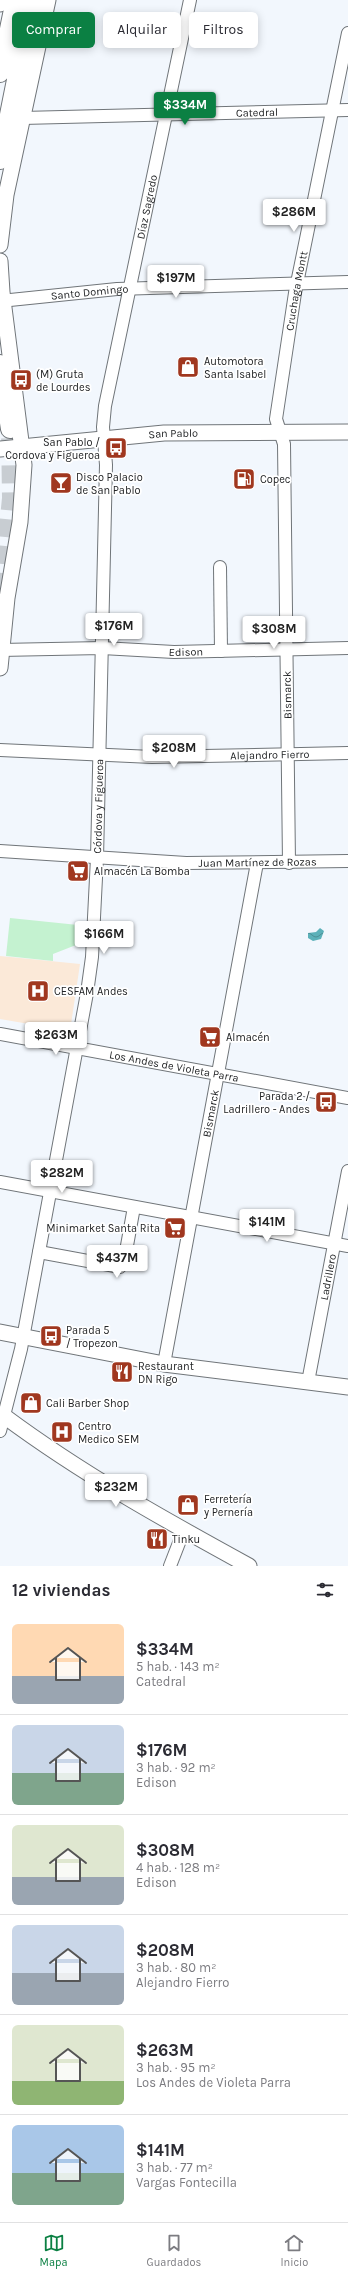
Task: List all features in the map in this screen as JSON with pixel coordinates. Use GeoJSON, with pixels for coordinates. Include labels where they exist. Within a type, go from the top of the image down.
{"type":"FeatureCollection","features":[{"type":"Feature","properties":{"kind":"highway"},"geometry":{"type":"LineString","coordinates":[[0,73],[15,0]]}},
{"type":"Feature","properties":{"kind":"highway"},"geometry":{"type":"LineString","coordinates":[[0,160],[32,0]]}},
{"type":"Feature","properties":{"kind":"highway"},"geometry":{"type":"LineString","coordinates":[[0,364],[10,429]]}},
{"type":"Feature","properties":{"kind":"main road"},"geometry":{"type":"LineString","coordinates":[[0,4],[1,0]]}},
{"type":"Feature","properties":{"kind":"main road"},"geometry":{"type":"LineString","coordinates":[[0,245],[6,195],[48,0]]}},
{"type":"Feature","properties":{"kind":"main road"},"geometry":{"type":"LineString","coordinates":[[0,262],[1,300],[23,446],[23,502],[7,598],[0,668]]}},
{"type":"Feature","properties":{"kind":"main road","name":"San Pablo"},"geometry":{"type":"LineString","coordinates":[[0,449],[164,433],[348,432]]}},
{"type":"Feature","properties":{"kind":"main road"},"geometry":{"type":"LineString","coordinates":[[0,1332],[164,1364],[348,1387]]}},
{"type":"Feature","properties":{"kind":"main road"},"geometry":{"type":"LineString","coordinates":[[4,1416],[76,1467],[249,1566]]}},
{"type":"Feature","properties":{"kind":"street","name":"Díaz Sagredo"},"geometry":{"type":"LineString","coordinates":[[103,438],[104,406],[190,0]]}},
{"type":"Feature","properties":{"kind":"street","name":"Cruchaga Montt"},"geometry":{"type":"LineString","coordinates":[[280,432],[277,423],[277,414],[297,283],[348,33]]}},
{"type":"Feature","properties":{"kind":"street","name":"Catedral"},"geometry":{"type":"LineString","coordinates":[[22,118],[348,110]]}},
{"type":"Feature","properties":{"kind":"street","name":"Santo Domingo"},"geometry":{"type":"LineString","coordinates":[[1,300],[129,288],[348,282]]}},
{"type":"Feature","properties":{"kind":"street","name":"Bismarck"},"geometry":{"type":"LineString","coordinates":[[280,432],[284,444],[289,863]]}},
{"type":"Feature","properties":{"kind":"street","name":"Córdova y Figueroa"},"geometry":{"type":"LineString","coordinates":[[0,1431],[24,1336],[91,970],[97,858],[100,755],[106,465],[103,438]]}},
{"type":"Feature","properties":{"kind":"street"},"geometry":{"type":"LineString","coordinates":[[220,567],[221,651]]}},
{"type":"Feature","properties":{"kind":"street","name":"Edison"},"geometry":{"type":"LineString","coordinates":[[1,650],[102,648],[147,652],[348,648]]}},
{"type":"Feature","properties":{"kind":"street","name":"Alejandro Fierro"},"geometry":{"type":"LineString","coordinates":[[0,750],[183,757],[348,754]]}},
{"type":"Feature","properties":{"kind":"street","name":"Juan Martínez de Rozas"},"geometry":{"type":"LineString","coordinates":[[0,851],[186,863],[289,863],[348,861]]}},
{"type":"Feature","properties":{"kind":"street","name":"Bismarck"},"geometry":{"type":"LineString","coordinates":[[164,1364],[190,1217],[257,863]]}},
{"type":"Feature","properties":{"kind":"street","name":"Los Andes de Violeta Parra"},"geometry":{"type":"LineString","coordinates":[[0,1034],[348,1098]]}},
{"type":"Feature","properties":{"kind":"street","name":"Ladrillero"},"geometry":{"type":"LineString","coordinates":[[308,1382],[348,1172]]}},
{"type":"Feature","properties":{"kind":"street"},"geometry":{"type":"LineString","coordinates":[[0,1182],[348,1246]]}},
{"type":"Feature","properties":{"kind":"street"},"geometry":{"type":"LineString","coordinates":[[40,1252],[120,1267],[124,1262],[134,1207]]}},
{"type":"Feature","properties":{"kind":"street"},"geometry":{"type":"LineString","coordinates":[[170,1566],[184,1530]]}},
{"type":"Feature","properties":{"kind":"shaded area","name":"CESFAM Andes"},"geometry":{"type":"Polygon","coordinates":[[[0,956],[80,964],[70,1031],[0,1019],[0,956]]]}},
{"type":"Feature","properties":{"kind":"green space"},"geometry":{"type":"Polygon","coordinates":[[[10,918],[78,925],[76,945],[53,954],[53,961],[6,956],[10,918]]]}},
{"type":"Feature","properties":{"kind":"water"},"geometry":{"type":"Polygon","coordinates":[[[320,928],[324,931],[321,939],[313,941],[308,938],[308,933],[316,932],[320,928]]]}},
{"type":"Feature","properties":{"kind":"tunnel"},"geometry":{"type":"LineString","coordinates":[[2,591],[11,498],[10,429]]}},
{"type":"Feature","properties":{"kind":"place","name":"Automotora Santa Isabel"},"geometry":{"type":"Point","coordinates":[188,367]}},
{"type":"Feature","properties":{"kind":"place","name":"(M) Gruta de Lourdes"},"geometry":{"type":"Point","coordinates":[21,380]}},
{"type":"Feature","properties":{"kind":"place","name":"San Pablo / Cordova y Figueroa"},"geometry":{"type":"Point","coordinates":[116,448]}},
{"type":"Feature","properties":{"kind":"place","name":"Copec"},"geometry":{"type":"Point","coordinates":[244,479]}},
{"type":"Feature","properties":{"kind":"place","name":"Disco Palacio de San Pablo"},"geometry":{"type":"Point","coordinates":[61,483]}},
{"type":"Feature","properties":{"kind":"place","name":"Almacén La Bomba"},"geometry":{"type":"Point","coordinates":[78,871]}},
{"type":"Feature","properties":{"kind":"place","name":"CESFAM Andes"},"geometry":{"type":"Point","coordinates":[38,991]}},
{"type":"Feature","properties":{"kind":"place","name":"Almacén"},"geometry":{"type":"Point","coordinates":[210,1037]}},
{"type":"Feature","properties":{"kind":"place","name":"Parada 2 / Ladrillero - Andes"},"geometry":{"type":"Point","coordinates":[326,1102]}},
{"type":"Feature","properties":{"kind":"place","name":"Minimarket Santa Rita"},"geometry":{"type":"Point","coordinates":[175,1228]}},
{"type":"Feature","properties":{"kind":"place","name":"Parada 5 / Tropezon"},"geometry":{"type":"Point","coordinates":[51,1336]}},
{"type":"Feature","properties":{"kind":"place","name":"Restaurant DN Rigo"},"geometry":{"type":"Point","coordinates":[122,1372]}},
{"type":"Feature","properties":{"kind":"place","name":"Cali Barber Shop"},"geometry":{"type":"Point","coordinates":[31,1403]}},
{"type":"Feature","properties":{"kind":"place","name":"Centro Medico SEM"},"geometry":{"type":"Point","coordinates":[62,1432]}},
{"type":"Feature","properties":{"kind":"place","name":"Ferretería y Pernería"},"geometry":{"type":"Point","coordinates":[188,1505]}},
{"type":"Feature","properties":{"kind":"place","name":"Tinku"},"geometry":{"type":"Point","coordinates":[157,1539]}}]}
